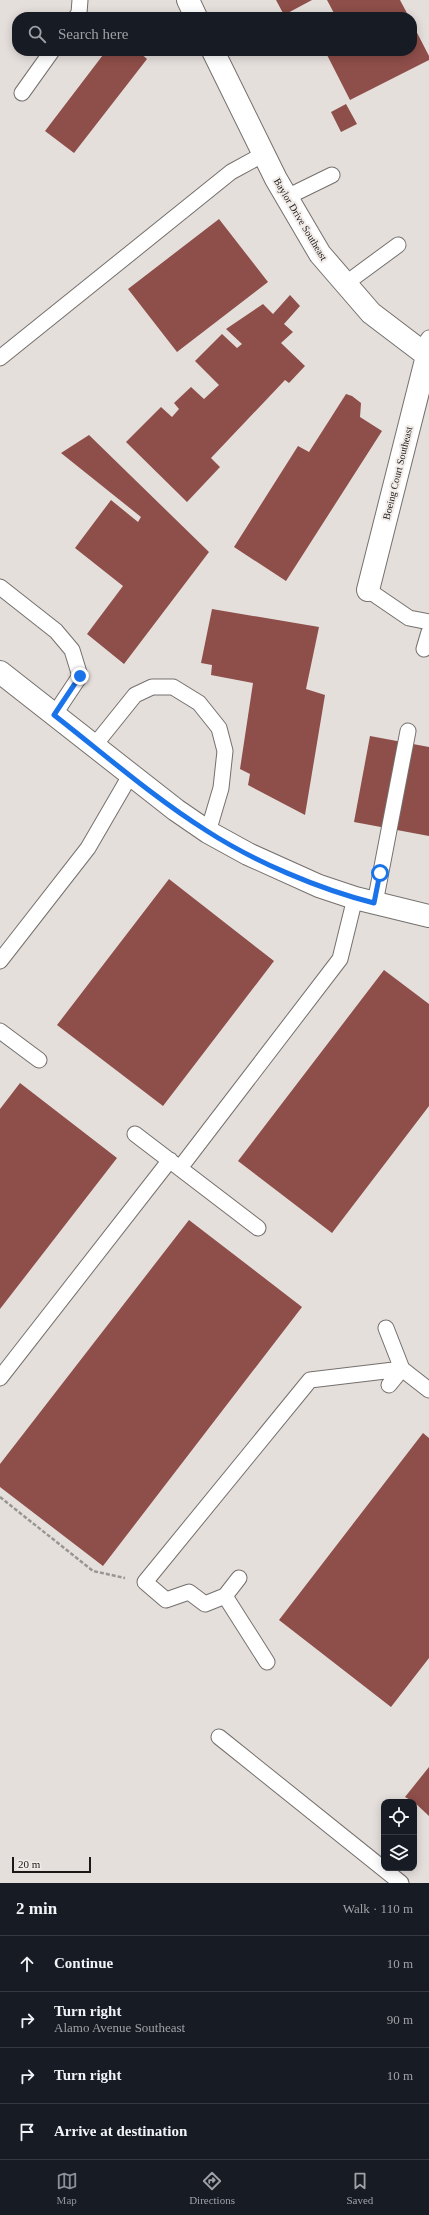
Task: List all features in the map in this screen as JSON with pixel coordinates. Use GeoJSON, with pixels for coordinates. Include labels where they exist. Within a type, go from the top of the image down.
{"type":"FeatureCollection","features":[{"type":"Feature","properties":{"kind":"street"},"geometry":{"type":"LineString","coordinates":[[188,0],[194,12]]}},
{"type":"Feature","properties":{"kind":"street","name":"Baylor Drive Southeast"},"geometry":{"type":"LineString","coordinates":[[218,56],[264,154],[320,254],[372,313],[426,351]]}},
{"type":"Feature","properties":{"kind":"street","name":"Boeing Court Southeast"},"geometry":{"type":"LineString","coordinates":[[368,590],[426,351]]}},
{"type":"Feature","properties":{"kind":"street"},"geometry":{"type":"LineString","coordinates":[[0,672],[130,774],[208,832],[248,854],[312,883],[365,901],[429,916]]}},
{"type":"Feature","properties":{"kind":"lane"},"geometry":{"type":"LineString","coordinates":[[80,0],[80,12]]}},
{"type":"Feature","properties":{"kind":"lane"},"geometry":{"type":"LineString","coordinates":[[22,93],[48,56]]}},
{"type":"Feature","properties":{"kind":"lane"},"geometry":{"type":"LineString","coordinates":[[0,358],[231,172],[264,154]]}},
{"type":"Feature","properties":{"kind":"lane"},"geometry":{"type":"LineString","coordinates":[[287,197],[332,175]]}},
{"type":"Feature","properties":{"kind":"lane"},"geometry":{"type":"LineString","coordinates":[[345,284],[398,245]]}},
{"type":"Feature","properties":{"kind":"lane"},"geometry":{"type":"LineString","coordinates":[[0,587],[56,631],[72,650],[80,676],[54,715]]}},
{"type":"Feature","properties":{"kind":"lane"},"geometry":{"type":"LineString","coordinates":[[368,590],[409,618],[429,622]]}},
{"type":"Feature","properties":{"kind":"lane"},"geometry":{"type":"LineString","coordinates":[[424,649],[429,632]]}},
{"type":"Feature","properties":{"kind":"lane"},"geometry":{"type":"LineString","coordinates":[[94,746],[135,695],[152,687],[173,687],[199,703],[219,728],[225,751],[221,788],[208,832]]}},
{"type":"Feature","properties":{"kind":"lane"},"geometry":{"type":"LineString","coordinates":[[0,1378],[340,959],[365,901],[408,731]]}},
{"type":"Feature","properties":{"kind":"lane"},"geometry":{"type":"LineString","coordinates":[[0,961],[88,848],[130,774]]}},
{"type":"Feature","properties":{"kind":"lane"},"geometry":{"type":"LineString","coordinates":[[1,1034],[39,1060]]}},
{"type":"Feature","properties":{"kind":"lane"},"geometry":{"type":"LineString","coordinates":[[135,1134],[258,1228]]}},
{"type":"Feature","properties":{"kind":"lane"},"geometry":{"type":"LineString","coordinates":[[386,1328],[402,1369],[429,1390]]}},
{"type":"Feature","properties":{"kind":"lane"},"geometry":{"type":"LineString","coordinates":[[389,1385],[402,1369]]}},
{"type":"Feature","properties":{"kind":"lane"},"geometry":{"type":"LineString","coordinates":[[240,1578],[226,1596],[205,1604],[189,1592],[166,1600],[145,1582],[310,1380],[402,1369]]}},
{"type":"Feature","properties":{"kind":"lane"},"geometry":{"type":"LineString","coordinates":[[226,1596],[267,1662]]}},
{"type":"Feature","properties":{"kind":"lane"},"geometry":{"type":"LineString","coordinates":[[219,1737],[401,1883]]}},
{"type":"Feature","properties":{"kind":"path"},"geometry":{"type":"LineString","coordinates":[[0,1497],[93,1571],[145,1582]]}},
{"type":"Feature","properties":{"kind":"path"},"geometry":{"type":"LineString","coordinates":[[0,1501],[6,1501]]}},
{"type":"Feature","properties":{"kind":"building"},"geometry":{"type":"Polygon","coordinates":[[[276,0],[312,0],[290,12],[282,12],[276,0]]]}},
{"type":"Feature","properties":{"kind":"building"},"geometry":{"type":"Polygon","coordinates":[[[327,0],[400,0],[406,12],[333,12],[327,0]]]}},
{"type":"Feature","properties":{"kind":"building"},"geometry":{"type":"Polygon","coordinates":[[[417,33],[429,56],[429,60],[350,100],[328,56],[417,56],[417,33]]]}},
{"type":"Feature","properties":{"kind":"building"},"geometry":{"type":"Polygon","coordinates":[[[102,56],[144,56],[147,59],[74,153],[45,131],[102,56]]]}},
{"type":"Feature","properties":{"kind":"building"},"geometry":{"type":"Polygon","coordinates":[[[346,104],[357,124],[341,132],[331,112],[346,104]]]}},
{"type":"Feature","properties":{"kind":"building"},"geometry":{"type":"Polygon","coordinates":[[[219,219],[268,282],[177,352],[128,289],[219,219]]]}},
{"type":"Feature","properties":{"kind":"building"},"geometry":{"type":"Polygon","coordinates":[[[290,295],[300,306],[284,324],[293,332],[281,343],[305,366],[289,383],[285,380],[211,458],[220,467],[187,502],[126,442],[161,407],[172,417],[179,409],[174,403],[191,387],[204,399],[219,385],[195,361],[222,334],[237,348],[242,344],[226,329],[263,304],[273,314],[290,295]]]}},
{"type":"Feature","properties":{"kind":"building"},"geometry":{"type":"Polygon","coordinates":[[[346,394],[352,396],[361,403],[360,417],[382,431],[286,581],[234,547],[298,446],[309,452],[346,394]]]}},
{"type":"Feature","properties":{"kind":"building"},"geometry":{"type":"Polygon","coordinates":[[[89,435],[209,552],[124,664],[87,634],[123,586],[75,548],[111,500],[138,522],[141,517],[61,453],[89,435]]]}},
{"type":"Feature","properties":{"kind":"building"},"geometry":{"type":"Polygon","coordinates":[[[212,609],[319,627],[306,689],[325,695],[305,815],[248,785],[250,774],[240,769],[253,683],[211,675],[212,665],[201,663],[212,609]]]}},
{"type":"Feature","properties":{"kind":"building"},"geometry":{"type":"Polygon","coordinates":[[[370,736],[429,747],[429,836],[354,822],[370,736]]]}},
{"type":"Feature","properties":{"kind":"building"},"geometry":{"type":"Polygon","coordinates":[[[169,879],[274,961],[163,1106],[57,1025],[169,879]]]}},
{"type":"Feature","properties":{"kind":"building"},"geometry":{"type":"Polygon","coordinates":[[[384,970],[429,1004],[429,1106],[332,1233],[238,1161],[384,970]]]}},
{"type":"Feature","properties":{"kind":"building"},"geometry":{"type":"Polygon","coordinates":[[[20,1083],[117,1158],[0,1309],[0,1109],[20,1083]]]}},
{"type":"Feature","properties":{"kind":"building"},"geometry":{"type":"Polygon","coordinates":[[[189,1220],[302,1307],[103,1566],[0,1487],[0,1464],[189,1220]]]}},
{"type":"Feature","properties":{"kind":"building"},"geometry":{"type":"Polygon","coordinates":[[[423,1433],[429,1438],[429,1658],[391,1707],[279,1620],[423,1433]]]}},
{"type":"Feature","properties":{"kind":"building"},"geometry":{"type":"Polygon","coordinates":[[[429,1767],[429,1816],[417,1805],[417,1799],[409,1799],[405,1797],[429,1767]]]}},
{"type":"Feature","properties":{"kind":"route"},"geometry":{"type":"LineString","coordinates":[[80,676],[54,715],[176,810],[208,832],[248,854],[320,886],[374,903],[380,873]]}}]}
